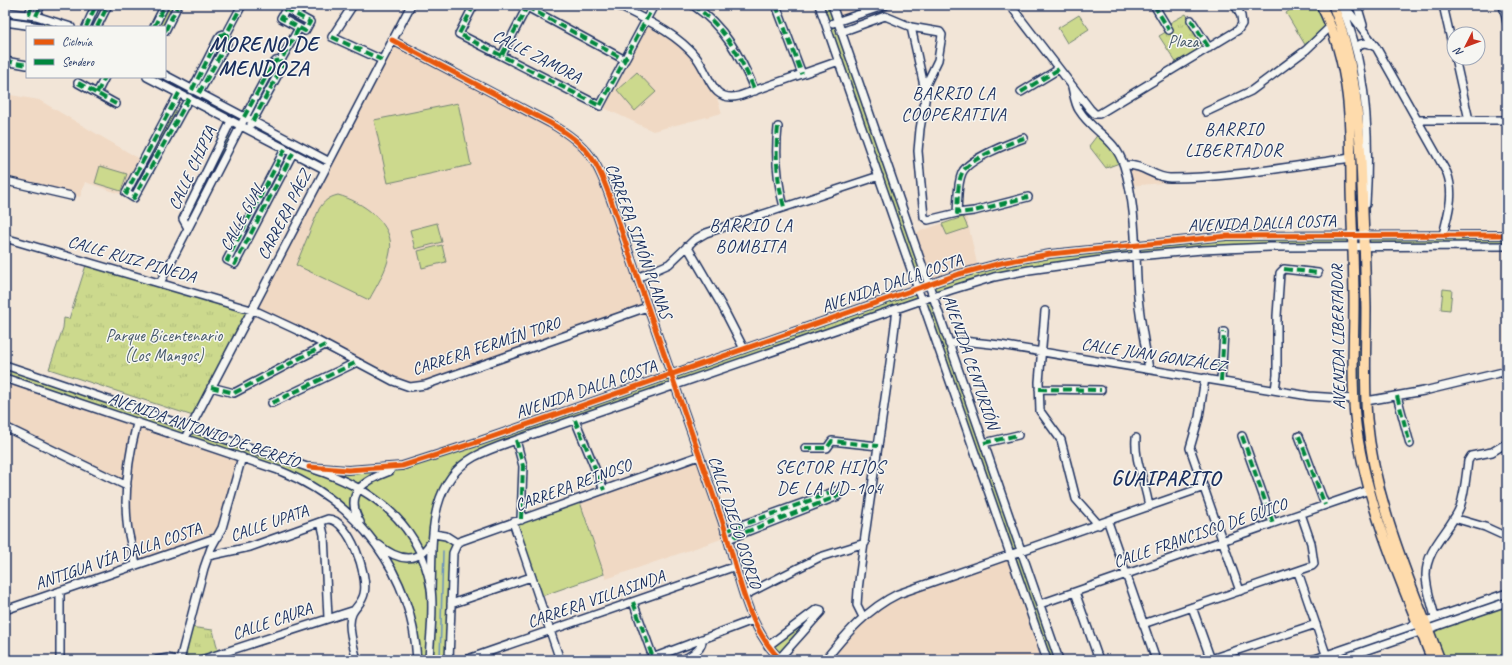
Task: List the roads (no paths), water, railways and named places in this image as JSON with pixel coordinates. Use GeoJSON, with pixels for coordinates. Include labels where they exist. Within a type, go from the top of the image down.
{"type":"FeatureCollection","features":[{"type":"Feature","properties":{"kind":"main road","name":"AVENIDA LIBERTADOR"},"geometry":{"type":"LineString","coordinates":[[1321,5],[1331,26],[1345,77],[1351,158],[1354,400],[1361,455],[1369,490],[1379,523],[1423,626],[1440,660]]}},
{"type":"Feature","properties":{"kind":"main road","name":"AVENIDA LIBERTADOR"},"geometry":{"type":"LineString","coordinates":[[1333,5],[1345,36],[1353,74],[1358,124],[1365,235],[1366,401],[1370,441],[1381,499],[1423,626],[1432,660]]}},
{"type":"Feature","properties":{"kind":"street"},"geometry":{"type":"LineString","coordinates":[[32,5],[33,15]]}},
{"type":"Feature","properties":{"kind":"street"},"geometry":{"type":"LineString","coordinates":[[33,15],[41,5]]}},
{"type":"Feature","properties":{"kind":"street"},"geometry":{"type":"LineString","coordinates":[[86,26],[96,5]]}},
{"type":"Feature","properties":{"kind":"street"},"geometry":{"type":"LineString","coordinates":[[98,26],[108,5]]}},
{"type":"Feature","properties":{"kind":"street"},"geometry":{"type":"LineString","coordinates":[[154,26],[165,5]]}},
{"type":"Feature","properties":{"kind":"street"},"geometry":{"type":"LineString","coordinates":[[166,29],[178,5]]}},
{"type":"Feature","properties":{"kind":"street"},"geometry":{"type":"LineString","coordinates":[[192,90],[218,39],[221,35],[226,33],[242,5]]}},
{"type":"Feature","properties":{"kind":"street"},"geometry":{"type":"LineString","coordinates":[[352,5],[332,37],[382,60]]}},
{"type":"Feature","properties":{"kind":"street","name":"CARRERA PÁEZ"},"geometry":{"type":"LineString","coordinates":[[185,438],[410,5]]}},
{"type":"Feature","properties":{"kind":"street","name":"CALLE ZAMORA"},"geometry":{"type":"LineString","coordinates":[[474,5],[459,34],[600,106],[625,60]]}},
{"type":"Feature","properties":{"kind":"street"},"geometry":{"type":"LineString","coordinates":[[617,5],[670,33],[690,50],[701,63],[718,94],[725,97],[734,98],[839,61]]}},
{"type":"Feature","properties":{"kind":"street"},"geometry":{"type":"LineString","coordinates":[[502,55],[528,6],[625,60],[654,5]]}},
{"type":"Feature","properties":{"kind":"street"},"geometry":{"type":"LineString","coordinates":[[693,5],[710,18],[727,38],[742,61],[754,91]]}},
{"type":"Feature","properties":{"kind":"street"},"geometry":{"type":"LineString","coordinates":[[776,5],[802,74]]}},
{"type":"Feature","properties":{"kind":"street","name":"AVENIDA CENTURIÓN"},"geometry":{"type":"LineString","coordinates":[[819,5],[1047,660]]}},
{"type":"Feature","properties":{"kind":"street","name":"AVENIDA CENTURIÓN"},"geometry":{"type":"LineString","coordinates":[[832,5],[1059,660]]}},
{"type":"Feature","properties":{"kind":"street"},"geometry":{"type":"LineString","coordinates":[[827,26],[886,5]]}},
{"type":"Feature","properties":{"kind":"street"},"geometry":{"type":"LineString","coordinates":[[1010,5],[1090,109],[1097,114],[1106,112],[1234,32],[1242,24],[1242,16],[1235,5]]}},
{"type":"Feature","properties":{"kind":"street"},"geometry":{"type":"LineString","coordinates":[[1154,5],[1169,30]]}},
{"type":"Feature","properties":{"kind":"street"},"geometry":{"type":"LineString","coordinates":[[1343,5],[1367,34],[1377,49],[1447,173],[1451,186],[1452,198],[1443,235]]}},
{"type":"Feature","properties":{"kind":"street","name":"AVENIDA LIBERTADOR"},"geometry":{"type":"LineString","coordinates":[[1343,5],[1356,50],[1363,89],[1368,168],[1365,235]]}},
{"type":"Feature","properties":{"kind":"street"},"geometry":{"type":"LineString","coordinates":[[1352,34],[1353,16],[1357,5]]}},
{"type":"Feature","properties":{"kind":"street"},"geometry":{"type":"LineString","coordinates":[[1357,5],[1367,34]]}},
{"type":"Feature","properties":{"kind":"street"},"geometry":{"type":"LineString","coordinates":[[1443,5],[1448,26]]}},
{"type":"Feature","properties":{"kind":"street"},"geometry":{"type":"LineString","coordinates":[[1503,5],[1507,23]]}},
{"type":"Feature","properties":{"kind":"street"},"geometry":{"type":"LineString","coordinates":[[5,12],[33,15],[68,26]]}},
{"type":"Feature","properties":{"kind":"street"},"geometry":{"type":"LineString","coordinates":[[841,32],[885,16],[911,28],[940,32],[942,35],[938,60],[925,87]]}},
{"type":"Feature","properties":{"kind":"street"},"geometry":{"type":"LineString","coordinates":[[1191,20],[1209,48]]}},
{"type":"Feature","properties":{"kind":"street"},"geometry":{"type":"LineString","coordinates":[[5,22],[36,26]]}},
{"type":"Feature","properties":{"kind":"street"},"geometry":{"type":"LineString","coordinates":[[1206,112],[1251,91],[1306,50],[1331,26]]}},
{"type":"Feature","properties":{"kind":"street"},"geometry":{"type":"LineString","coordinates":[[248,130],[282,67],[281,60],[299,28]]}},
{"type":"Feature","properties":{"kind":"street"},"geometry":{"type":"LineString","coordinates":[[911,28],[925,87],[926,100],[920,129],[918,151],[922,212],[928,220],[957,213],[974,211],[1028,197]]}},
{"type":"Feature","properties":{"kind":"street"},"geometry":{"type":"LineString","coordinates":[[199,94],[227,43],[226,33]]}},
{"type":"Feature","properties":{"kind":"street","name":"CARRERA SIMÓN PLANAS"},"geometry":{"type":"LineString","coordinates":[[392,40],[550,123],[579,142],[592,156],[602,177],[674,385]]}},
{"type":"Feature","properties":{"kind":"street"},"geometry":{"type":"LineString","coordinates":[[1356,50],[1358,45],[1366,43],[1377,49]]}},
{"type":"Feature","properties":{"kind":"street","name":"CALLE CHIPIA"},"geometry":{"type":"LineString","coordinates":[[160,283],[244,117],[273,64],[276,61],[281,60]]}},
{"type":"Feature","properties":{"kind":"street"},"geometry":{"type":"LineString","coordinates":[[5,61],[26,63]]}},
{"type":"Feature","properties":{"kind":"street"},"geometry":{"type":"LineString","coordinates":[[1457,66],[1469,120]]}},
{"type":"Feature","properties":{"kind":"street"},"geometry":{"type":"LineString","coordinates":[[1021,92],[1059,69]]}},
{"type":"Feature","properties":{"kind":"street"},"geometry":{"type":"LineString","coordinates":[[166,76],[328,161]]}},
{"type":"Feature","properties":{"kind":"street"},"geometry":{"type":"LineString","coordinates":[[97,93],[104,78]]}},
{"type":"Feature","properties":{"kind":"street"},"geometry":{"type":"LineString","coordinates":[[150,78],[324,169]]}},
{"type":"Feature","properties":{"kind":"street"},"geometry":{"type":"LineString","coordinates":[[78,83],[116,104]]}},
{"type":"Feature","properties":{"kind":"street"},"geometry":{"type":"LineString","coordinates":[[1071,85],[1079,110],[1094,128],[1111,142],[1124,165],[1131,196],[1138,297],[1149,369]]}},
{"type":"Feature","properties":{"kind":"street"},"geometry":{"type":"LineString","coordinates":[[179,93],[126,193],[134,198],[188,98]]}},
{"type":"Feature","properties":{"kind":"street"},"geometry":{"type":"LineString","coordinates":[[1417,120],[1507,120]]}},
{"type":"Feature","properties":{"kind":"street","name":"CALLE CHIPIA"},"geometry":{"type":"LineString","coordinates":[[188,228],[183,219],[231,121]]}},
{"type":"Feature","properties":{"kind":"street"},"geometry":{"type":"LineString","coordinates":[[778,127],[777,169],[784,207]]}},
{"type":"Feature","properties":{"kind":"street"},"geometry":{"type":"LineString","coordinates":[[957,213],[961,176],[964,168],[972,161],[1024,138]]}},
{"type":"Feature","properties":{"kind":"street","name":"CALLE GUAL"},"geometry":{"type":"LineString","coordinates":[[285,149],[227,260],[235,264],[293,153]]}},
{"type":"Feature","properties":{"kind":"street"},"geometry":{"type":"LineString","coordinates":[[1124,165],[1140,166],[1167,178],[1227,176],[1351,158]]}},
{"type":"Feature","properties":{"kind":"street"},"geometry":{"type":"LineString","coordinates":[[637,278],[669,264],[699,236],[716,229],[879,176]]}},
{"type":"Feature","properties":{"kind":"street"},"geometry":{"type":"LineString","coordinates":[[5,182],[71,196]]}},
{"type":"Feature","properties":{"kind":"street","name":"AVENIDA DALLA COSTA"},"geometry":{"type":"LineString","coordinates":[[309,467],[348,470],[402,466],[671,375],[973,270],[1019,259],[1135,244],[1240,235],[1507,235]]}},
{"type":"Feature","properties":{"kind":"street","name":"CALLE RUIZ PINEDA"},"geometry":{"type":"LineString","coordinates":[[5,238],[251,310]]}},
{"type":"Feature","properties":{"kind":"street"},"geometry":{"type":"LineString","coordinates":[[687,246],[722,306],[744,349]]}},
{"type":"Feature","properties":{"kind":"street","name":"AVENIDA DALLA COSTA"},"geometry":{"type":"LineString","coordinates":[[431,590],[433,537],[438,502],[444,488],[454,474],[473,458],[516,440],[971,283],[1023,271],[1136,256],[1235,248],[1507,246]]}},
{"type":"Feature","properties":{"kind":"street"},"geometry":{"type":"LineString","coordinates":[[1275,390],[1277,375],[1277,316],[1280,273],[1284,269],[1318,273]]}},
{"type":"Feature","properties":{"kind":"street","name":"CARRERA FERMÍN TORO"},"geometry":{"type":"LineString","coordinates":[[251,310],[325,345],[403,385],[416,387],[648,307]]}},
{"type":"Feature","properties":{"kind":"street"},"geometry":{"type":"LineString","coordinates":[[863,617],[858,610],[857,599],[897,309]]}},
{"type":"Feature","properties":{"kind":"street"},"geometry":{"type":"LineString","coordinates":[[1045,311],[1040,351],[1040,411],[1061,440],[1074,494],[1079,504],[1099,525]]}},
{"type":"Feature","properties":{"kind":"street"},"geometry":{"type":"LineString","coordinates":[[1221,381],[1224,332]]}},
{"type":"Feature","properties":{"kind":"street","name":"CALLE JUAN GONZÁLEZ"},"geometry":{"type":"LineString","coordinates":[[949,344],[958,341],[972,341],[1321,398],[1354,400]]}},
{"type":"Feature","properties":{"kind":"street"},"geometry":{"type":"LineString","coordinates":[[211,387],[234,393],[325,345]]}},
{"type":"Feature","properties":{"kind":"street"},"geometry":{"type":"LineString","coordinates":[[272,403],[357,362]]}},
{"type":"Feature","properties":{"kind":"street","name":"AVENIDA ANTONIO DE BERRÍO"},"geometry":{"type":"LineString","coordinates":[[5,365],[309,467]]}},
{"type":"Feature","properties":{"kind":"street"},"geometry":{"type":"LineString","coordinates":[[1366,401],[1397,396],[1506,371],[1507,380]]}},
{"type":"Feature","properties":{"kind":"street","name":"AVENIDA ANTONIO DE BERRÍO"},"geometry":{"type":"LineString","coordinates":[[5,378],[242,457],[299,479],[328,497],[347,512],[363,527],[374,541]]}},
{"type":"Feature","properties":{"kind":"street"},"geometry":{"type":"LineString","coordinates":[[1205,378],[1199,417],[1190,448],[1240,591]]}},
{"type":"Feature","properties":{"kind":"street","name":"CALLE DIEGO OSORIO"},"geometry":{"type":"LineString","coordinates":[[674,385],[728,539],[753,620],[768,646],[779,660]]}},
{"type":"Feature","properties":{"kind":"street"},"geometry":{"type":"LineString","coordinates":[[1039,389],[1101,390]]}},
{"type":"Feature","properties":{"kind":"street"},"geometry":{"type":"LineString","coordinates":[[1397,396],[1410,444]]}},
{"type":"Feature","properties":{"kind":"street"},"geometry":{"type":"LineString","coordinates":[[575,420],[604,490]]}},
{"type":"Feature","properties":{"kind":"street"},"geometry":{"type":"LineString","coordinates":[[136,564],[127,522],[127,486],[132,444],[138,423]]}},
{"type":"Feature","properties":{"kind":"street"},"geometry":{"type":"LineString","coordinates":[[5,427],[127,486]]}},
{"type":"Feature","properties":{"kind":"street"},"geometry":{"type":"LineString","coordinates":[[984,443],[1018,435]]}},
{"type":"Feature","properties":{"kind":"street"},"geometry":{"type":"LineString","coordinates":[[1242,436],[1273,523]]}},
{"type":"Feature","properties":{"kind":"street"},"geometry":{"type":"LineString","coordinates":[[1299,436],[1325,505]]}},
{"type":"Feature","properties":{"kind":"street"},"geometry":{"type":"LineString","coordinates":[[1136,438],[1135,448],[1146,486],[1148,507]]}},
{"type":"Feature","properties":{"kind":"street"},"geometry":{"type":"LineString","coordinates":[[516,440],[523,466],[521,520]]}},
{"type":"Feature","properties":{"kind":"street"},"geometry":{"type":"LineString","coordinates":[[805,448],[827,448],[832,441],[878,446]]}},
{"type":"Feature","properties":{"kind":"street"},"geometry":{"type":"LineString","coordinates":[[1435,617],[1426,582],[1427,568],[1437,542],[1454,518],[1462,499],[1470,458],[1477,454],[1492,452],[1507,443]]}},
{"type":"Feature","properties":{"kind":"street","name":"CARRERA REINOSO"},"geometry":{"type":"LineString","coordinates":[[457,543],[699,456]]}},
{"type":"Feature","properties":{"kind":"street"},"geometry":{"type":"LineString","coordinates":[[180,660],[208,556],[222,528],[242,457]]}},
{"type":"Feature","properties":{"kind":"street"},"geometry":{"type":"LineString","coordinates":[[363,527],[356,514],[354,504],[360,488],[370,479],[402,466]]}},
{"type":"Feature","properties":{"kind":"street"},"geometry":{"type":"LineString","coordinates":[[309,467],[360,488],[391,511],[409,534],[420,554],[431,590],[430,660]]}},
{"type":"Feature","properties":{"kind":"street"},"geometry":{"type":"LineString","coordinates":[[825,660],[863,617],[898,594],[1010,554],[1022,552],[1108,522],[1204,487]]}},
{"type":"Feature","properties":{"kind":"street","name":"CALLE FRANCISCO DE GUICO"},"geometry":{"type":"LineString","coordinates":[[1040,604],[1369,490]]}},
{"type":"Feature","properties":{"kind":"street"},"geometry":{"type":"LineString","coordinates":[[725,531],[804,501],[836,491],[839,494],[838,496],[807,509],[728,539]]}},
{"type":"Feature","properties":{"kind":"street"},"geometry":{"type":"LineString","coordinates":[[347,512],[338,522],[356,552],[364,575],[364,597],[352,611],[351,634],[357,660]]}},
{"type":"Feature","properties":{"kind":"street"},"geometry":{"type":"LineString","coordinates":[[1143,624],[1298,572],[1314,564],[1311,543],[1301,514]]}},
{"type":"Feature","properties":{"kind":"street"},"geometry":{"type":"LineString","coordinates":[[1454,518],[1507,536]]}},
{"type":"Feature","properties":{"kind":"street","name":"CALLE UPATA"},"geometry":{"type":"LineString","coordinates":[[208,556],[250,547],[320,522],[333,519],[338,522]]}},
{"type":"Feature","properties":{"kind":"street"},"geometry":{"type":"LineString","coordinates":[[320,522],[324,536],[328,618]]}},
{"type":"Feature","properties":{"kind":"street"},"geometry":{"type":"LineString","coordinates":[[513,522],[560,660]]}},
{"type":"Feature","properties":{"kind":"street"},"geometry":{"type":"LineString","coordinates":[[1108,522],[1156,660]]}},
{"type":"Feature","properties":{"kind":"street"},"geometry":{"type":"LineString","coordinates":[[374,541],[392,554],[399,557],[411,558],[420,554],[429,546],[433,537],[446,536],[457,543],[453,553],[449,660]]}},
{"type":"Feature","properties":{"kind":"street","name":"ANTIGUA VÍA DALLA COSTA"},"geometry":{"type":"LineString","coordinates":[[5,610],[218,537]]}},
{"type":"Feature","properties":{"kind":"street"},"geometry":{"type":"LineString","coordinates":[[374,541],[394,572],[407,604],[412,623],[417,660]]}},
{"type":"Feature","properties":{"kind":"street"},"geometry":{"type":"LineString","coordinates":[[745,595],[820,557],[865,542]]}},
{"type":"Feature","properties":{"kind":"street","name":"CARRERA VILLASINDA"},"geometry":{"type":"LineString","coordinates":[[465,660],[736,566]]}},
{"type":"Feature","properties":{"kind":"street"},"geometry":{"type":"LineString","coordinates":[[1298,572],[1327,658]]}},
{"type":"Feature","properties":{"kind":"street"},"geometry":{"type":"LineString","coordinates":[[451,604],[531,577]]}},
{"type":"Feature","properties":{"kind":"street"},"geometry":{"type":"LineString","coordinates":[[60,592],[60,660]]}},
{"type":"Feature","properties":{"kind":"street"},"geometry":{"type":"LineString","coordinates":[[1075,592],[1099,660]]}},
{"type":"Feature","properties":{"kind":"street"},"geometry":{"type":"LineString","coordinates":[[1338,660],[1423,626],[1435,617],[1507,593]]}},
{"type":"Feature","properties":{"kind":"street"},"geometry":{"type":"LineString","coordinates":[[633,602],[651,659],[753,620]]}},
{"type":"Feature","properties":{"kind":"street"},"geometry":{"type":"LineString","coordinates":[[1312,660],[1327,658],[1423,626],[1507,602]]}},
{"type":"Feature","properties":{"kind":"street"},"geometry":{"type":"LineString","coordinates":[[1192,608],[1211,660],[1316,624]]}},
{"type":"Feature","properties":{"kind":"street"},"geometry":{"type":"LineString","coordinates":[[768,646],[817,609],[821,610],[821,612],[779,660]]}},
{"type":"Feature","properties":{"kind":"street","name":"CALLE CAURA"},"geometry":{"type":"LineString","coordinates":[[201,660],[352,611]]}},
{"type":"Feature","properties":{"kind":"street"},"geometry":{"type":"LineString","coordinates":[[684,660],[698,650],[702,643],[702,639]]}},
{"type":"Feature","properties":{"kind":"street"},"geometry":{"type":"LineString","coordinates":[[157,660],[168,658],[176,660]]}},
{"type":"Feature","properties":{"kind":"waterway"},"geometry":{"type":"LineString","coordinates":[[440,660],[443,551]]}},
{"type":"Feature","properties":{"kind":"district","name":"MORENO DE MENDOZA"},"geometry":{"type":"Point","coordinates":[264,56]}},
{"type":"Feature","properties":{"kind":"district","name":"BARRIO LA COOPERATIVA"},"geometry":{"type":"Point","coordinates":[954,103]}},
{"type":"Feature","properties":{"kind":"district","name":"BARRIO LIBERTADOR"},"geometry":{"type":"Point","coordinates":[1234,139]}},
{"type":"Feature","properties":{"kind":"district","name":"BARRIO LA BOMBITA"},"geometry":{"type":"Point","coordinates":[751,235]}},
{"type":"Feature","properties":{"kind":"district","name":"SECTOR HIJOS DE LA UD-104"},"geometry":{"type":"Point","coordinates":[830,477]}},
{"type":"Feature","properties":{"kind":"district","name":"GUAIPARITO"},"geometry":{"type":"Point","coordinates":[1166,478]}},
{"type":"Feature","properties":{"kind":"park label","name":"Plaza"},"geometry":{"type":"Point","coordinates":[1183,41]}},
{"type":"Feature","properties":{"kind":"park label","name":"Parque Bicentenario (Los Mangos)"},"geometry":{"type":"Point","coordinates":[164,345]}}]}
